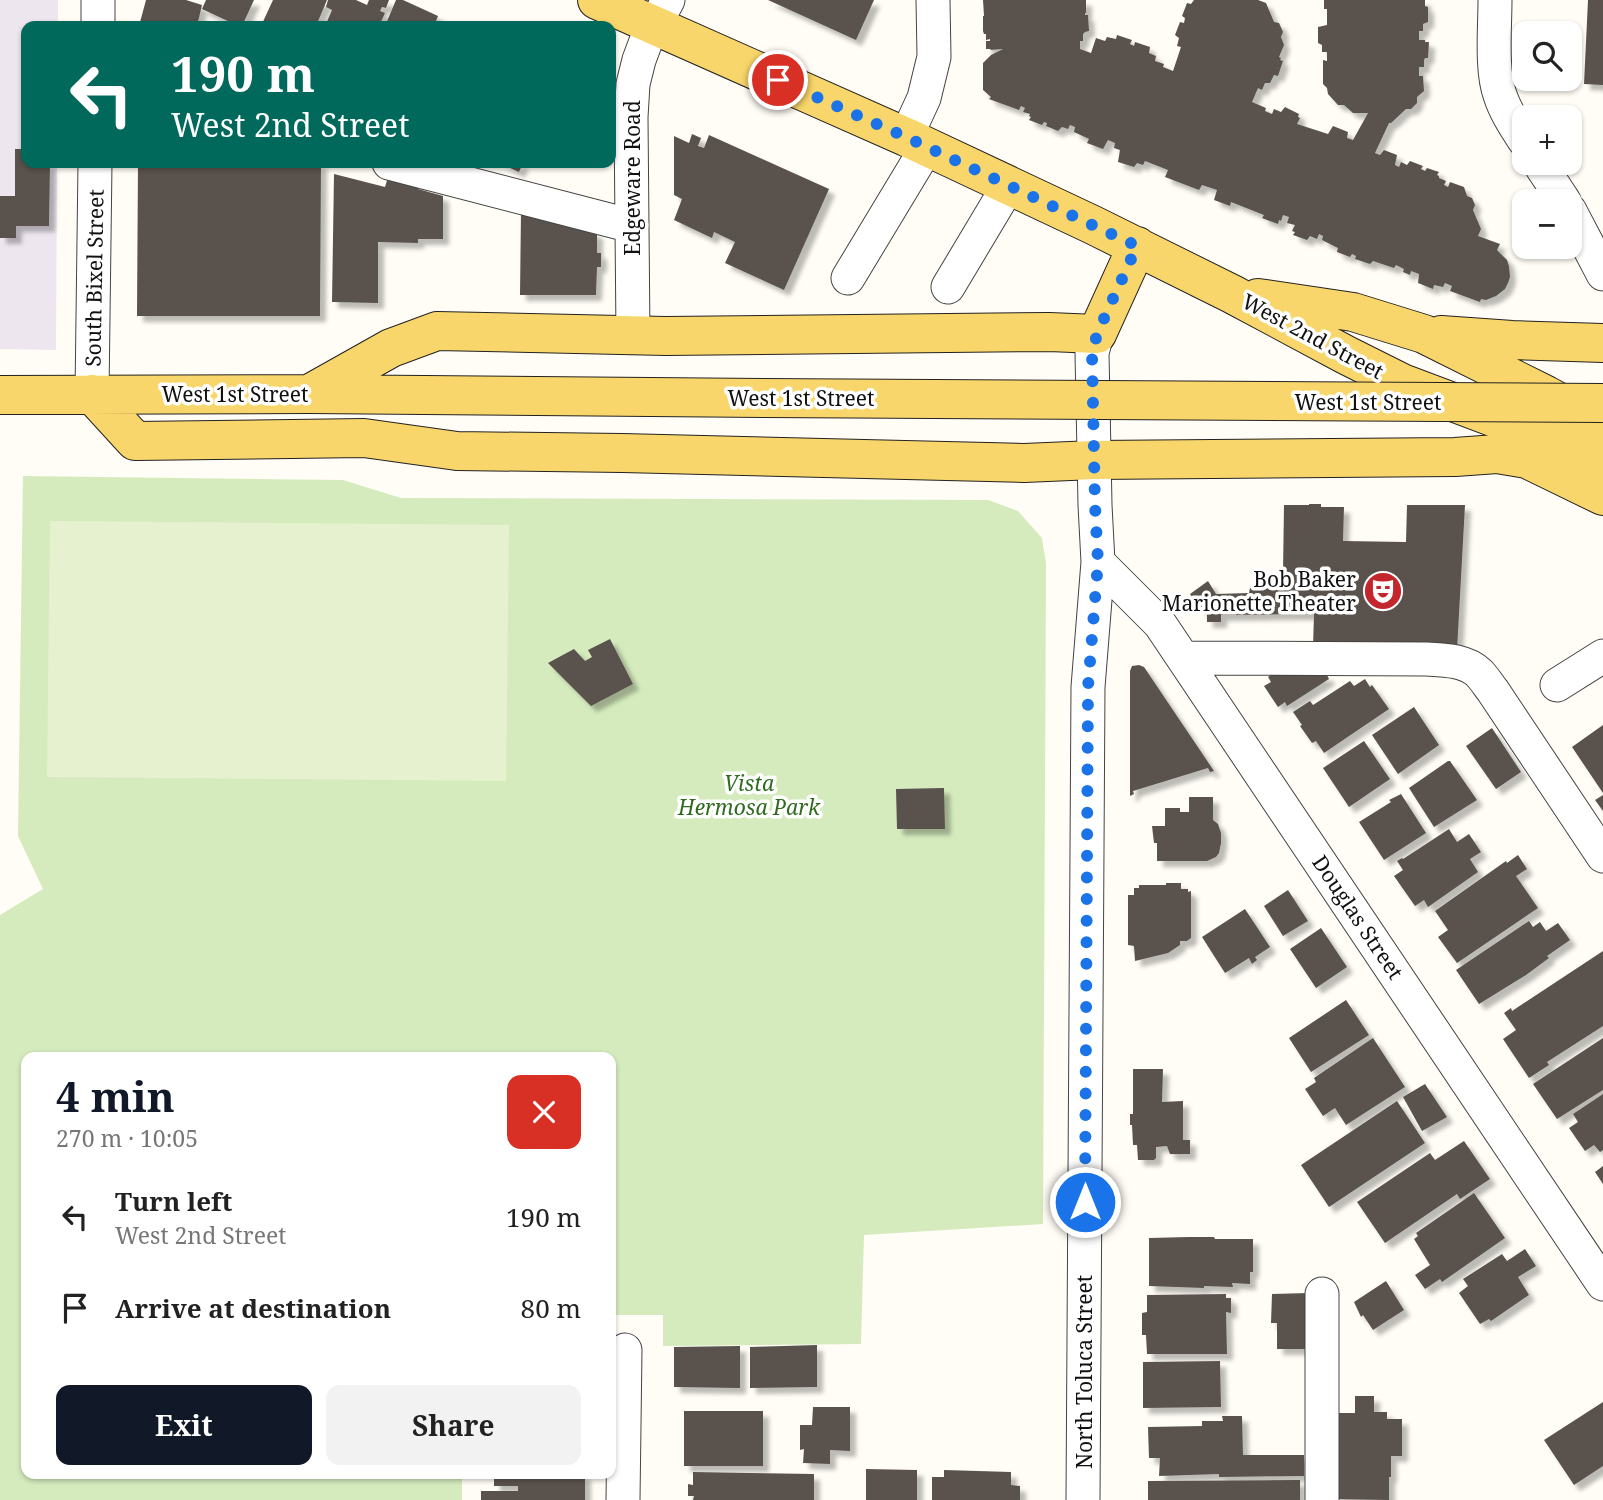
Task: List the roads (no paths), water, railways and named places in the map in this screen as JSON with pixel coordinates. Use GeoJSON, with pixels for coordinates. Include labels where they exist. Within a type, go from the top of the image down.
{"type":"FeatureCollection","features":[{"type":"Feature","properties":{"kind":"main road","name":"West 2nd Street"},"geometry":{"type":"LineString","coordinates":[[597,0],[658,17],[1137,246],[1402,383],[1575,448],[1603,466]]}},
{"type":"Feature","properties":{"kind":"main road","name":"North Toluca Street"},"geometry":{"type":"LineString","coordinates":[[1097,334],[1137,246]]}},
{"type":"Feature","properties":{"kind":"main road","name":"West 2nd Street"},"geometry":{"type":"LineString","coordinates":[[1232,294],[1353,312],[1424,334],[1603,426]]}},
{"type":"Feature","properties":{"kind":"main road"},"geometry":{"type":"LineString","coordinates":[[309,394],[391,348],[437,331],[694,336],[1049,332],[1097,334]]}},
{"type":"Feature","properties":{"kind":"main road"},"geometry":{"type":"LineString","coordinates":[[1424,334],[1603,343]]}},
{"type":"Feature","properties":{"kind":"main road"},"geometry":{"type":"LineString","coordinates":[[92,394],[135,441],[364,438],[457,451],[1024,463],[1455,457],[1496,454],[1527,458],[1603,496]]}},
{"type":"Feature","properties":{"kind":"main road","name":"West 1st Street"},"geometry":{"type":"LineString","coordinates":[[0,395],[309,394],[1603,404]]}},
{"type":"Feature","properties":{"kind":"street"},"geometry":{"type":"LineString","coordinates":[[98,0],[98,21]]}},
{"type":"Feature","properties":{"kind":"street"},"geometry":{"type":"LineString","coordinates":[[848,278],[916,142],[934,57],[933,0]]}},
{"type":"Feature","properties":{"kind":"street"},"geometry":{"type":"LineString","coordinates":[[1495,0],[1496,77],[1500,95],[1512,120]]}},
{"type":"Feature","properties":{"kind":"street","name":"Edgeware Road"},"geometry":{"type":"LineString","coordinates":[[632,335],[633,84],[639,60],[658,17]]}},
{"type":"Feature","properties":{"kind":"street","name":"South Bixel Street"},"geometry":{"type":"LineString","coordinates":[[92,394],[96,168]]}},
{"type":"Feature","properties":{"kind":"street"},"geometry":{"type":"LineString","coordinates":[[408,168],[632,226]]}},
{"type":"Feature","properties":{"kind":"street"},"geometry":{"type":"LineString","coordinates":[[948,287],[1009,185]]}},
{"type":"Feature","properties":{"kind":"street"},"geometry":{"type":"LineString","coordinates":[[1582,234],[1603,274]]}},
{"type":"Feature","properties":{"kind":"street","name":"North Toluca Street"},"geometry":{"type":"LineString","coordinates":[[1083,1500],[1088,687],[1098,562],[1092,354],[1097,334]]}},
{"type":"Feature","properties":{"kind":"street","name":"Douglas Street"},"geometry":{"type":"LineString","coordinates":[[1098,562],[1160,624],[1603,1284]]}},
{"type":"Feature","properties":{"kind":"street"},"geometry":{"type":"LineString","coordinates":[[1557,685],[1603,656]]}},
{"type":"Feature","properties":{"kind":"street"},"geometry":{"type":"LineString","coordinates":[[1183,658],[1426,659],[1463,664],[1479,673],[1493,691],[1603,856]]}},
{"type":"Feature","properties":{"kind":"street"},"geometry":{"type":"LineString","coordinates":[[1322,1294],[1322,1500]]}},
{"type":"Feature","properties":{"kind":"street"},"geometry":{"type":"LineString","coordinates":[[623,1500],[625,1350]]}},
{"type":"Feature","properties":{"kind":"place","name":"Bob Baker Marionette Theater"},"geometry":{"type":"Point","coordinates":[1383,591]}},
{"type":"Feature","properties":{"kind":"park label","name":"Vista Hermosa Park"},"geometry":{"type":"Point","coordinates":[749,795]}}]}
